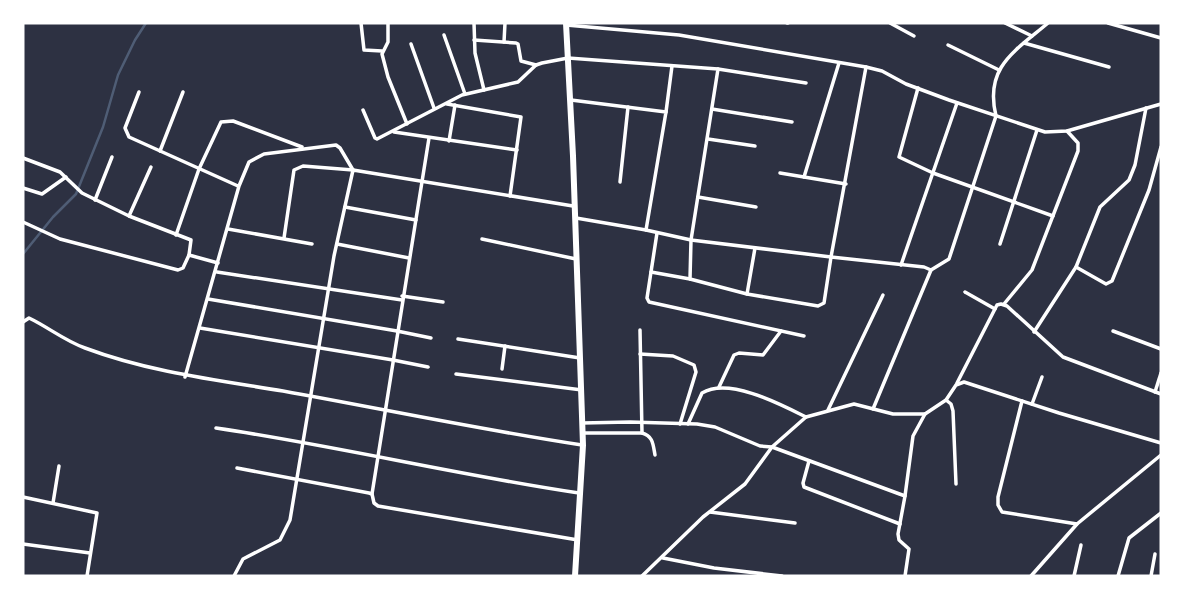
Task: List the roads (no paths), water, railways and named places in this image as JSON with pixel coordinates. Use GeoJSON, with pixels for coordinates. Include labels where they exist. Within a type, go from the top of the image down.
{"type":"FeatureCollection","features":[{"type":"Feature","properties":{"kind":"highway"},"geometry":{"type":"LineString","coordinates":[[566,24],[583,423],[582,494],[575,576]]}},
{"type":"Feature","properties":{"kind":"street"},"geometry":{"type":"LineString","coordinates":[[361,23],[364,50],[382,51]]}},
{"type":"Feature","properties":{"kind":"street"},"geometry":{"type":"LineString","coordinates":[[388,23],[388,42],[382,51],[388,78],[407,124]]}},
{"type":"Feature","properties":{"kind":"street"},"geometry":{"type":"LineString","coordinates":[[474,23],[474,40],[484,90]]}},
{"type":"Feature","properties":{"kind":"street"},"geometry":{"type":"LineString","coordinates":[[504,42],[505,23]]}},
{"type":"Feature","properties":{"kind":"street"},"geometry":{"type":"LineString","coordinates":[[890,23],[914,36]]}},
{"type":"Feature","properties":{"kind":"street"},"geometry":{"type":"LineString","coordinates":[[1005,23],[1032,36]]}},
{"type":"Feature","properties":{"kind":"street"},"geometry":{"type":"LineString","coordinates":[[873,410],[930,270],[949,259],[996,116],[991,97],[996,76],[1009,56],[1048,23]]}},
{"type":"Feature","properties":{"kind":"street"},"geometry":{"type":"LineString","coordinates":[[1108,23],[1161,38]]}},
{"type":"Feature","properties":{"kind":"street"},"geometry":{"type":"LineString","coordinates":[[566,24],[679,35],[866,67],[957,103],[1045,132],[1067,131],[1161,103]]}},
{"type":"Feature","properties":{"kind":"street"},"geometry":{"type":"LineString","coordinates":[[444,35],[465,94]]}},
{"type":"Feature","properties":{"kind":"street"},"geometry":{"type":"LineString","coordinates":[[474,40],[516,43],[519,60],[536,65],[568,58],[718,69],[806,83]]}},
{"type":"Feature","properties":{"kind":"street"},"geometry":{"type":"LineString","coordinates":[[1024,43],[1110,67]]}},
{"type":"Feature","properties":{"kind":"street"},"geometry":{"type":"LineString","coordinates":[[411,44],[434,108]]}},
{"type":"Feature","properties":{"kind":"street"},"geometry":{"type":"LineString","coordinates":[[948,45],[1000,71]]}},
{"type":"Feature","properties":{"kind":"street"},"geometry":{"type":"LineString","coordinates":[[804,177],[839,63]]}},
{"type":"Feature","properties":{"kind":"street"},"geometry":{"type":"LineString","coordinates":[[363,110],[375,138],[380,139],[434,108],[465,94],[518,82],[536,65]]}},
{"type":"Feature","properties":{"kind":"street"},"geometry":{"type":"LineString","coordinates":[[646,230],[672,66]]}},
{"type":"Feature","properties":{"kind":"street"},"geometry":{"type":"LineString","coordinates":[[651,272],[747,294],[822,305],[866,67]]}},
{"type":"Feature","properties":{"kind":"street"},"geometry":{"type":"LineString","coordinates":[[690,279],[691,240],[718,69]]}},
{"type":"Feature","properties":{"kind":"street"},"geometry":{"type":"LineString","coordinates":[[918,88],[899,157],[933,173],[1054,216]]}},
{"type":"Feature","properties":{"kind":"street"},"geometry":{"type":"LineString","coordinates":[[139,92],[125,128],[129,137],[239,186]]}},
{"type":"Feature","properties":{"kind":"street"},"geometry":{"type":"LineString","coordinates":[[160,152],[183,92]]}},
{"type":"Feature","properties":{"kind":"street"},"geometry":{"type":"LineString","coordinates":[[571,100],[666,112]]}},
{"type":"Feature","properties":{"kind":"street"},"geometry":{"type":"LineString","coordinates":[[445,103],[520,116],[510,196]]}},
{"type":"Feature","properties":{"kind":"street"},"geometry":{"type":"LineString","coordinates":[[901,265],[957,103]]}},
{"type":"Feature","properties":{"kind":"street"},"geometry":{"type":"LineString","coordinates":[[449,141],[456,105]]}},
{"type":"Feature","properties":{"kind":"street"},"geometry":{"type":"LineString","coordinates":[[620,182],[628,107]]}},
{"type":"Feature","properties":{"kind":"street"},"geometry":{"type":"LineString","coordinates":[[712,108],[792,122]]}},
{"type":"Feature","properties":{"kind":"street"},"geometry":{"type":"LineString","coordinates":[[1034,332],[1076,267],[1100,207],[1129,180],[1135,165],[1146,108]]}},
{"type":"Feature","properties":{"kind":"street"},"geometry":{"type":"LineString","coordinates":[[176,235],[199,169],[221,122],[226,120],[304,148]]}},
{"type":"Feature","properties":{"kind":"street"},"geometry":{"type":"LineString","coordinates":[[1000,244],[1037,129]]}},
{"type":"Feature","properties":{"kind":"street"},"geometry":{"type":"LineString","coordinates":[[905,576],[909,549],[898,537],[913,436],[925,414],[946,400],[956,385],[997,305],[1004,304],[1032,270],[1079,146],[1067,131]]}},
{"type":"Feature","properties":{"kind":"street"},"geometry":{"type":"LineString","coordinates":[[392,132],[517,150]]}},
{"type":"Feature","properties":{"kind":"street"},"geometry":{"type":"LineString","coordinates":[[429,138],[377,456],[372,494],[374,503],[378,506],[578,540]]}},
{"type":"Feature","properties":{"kind":"street"},"geometry":{"type":"LineString","coordinates":[[708,139],[755,146]]}},
{"type":"Feature","properties":{"kind":"street"},"geometry":{"type":"LineString","coordinates":[[185,377],[239,186],[249,162],[257,156],[336,145],[353,170],[328,290],[290,520],[280,540],[243,559],[234,576]]}},
{"type":"Feature","properties":{"kind":"street"},"geometry":{"type":"LineString","coordinates":[[1076,267],[1106,284],[1112,281],[1149,190],[1161,146]]}},
{"type":"Feature","properties":{"kind":"street"},"geometry":{"type":"LineString","coordinates":[[95,200],[112,157]]}},
{"type":"Feature","properties":{"kind":"street"},"geometry":{"type":"LineString","coordinates":[[23,158],[60,172],[79,191],[95,200],[192,241],[183,268],[178,270],[60,239],[23,222]]}},
{"type":"Feature","properties":{"kind":"street"},"geometry":{"type":"LineString","coordinates":[[284,238],[294,170],[303,166],[353,170],[573,206]]}},
{"type":"Feature","properties":{"kind":"street"},"geometry":{"type":"LineString","coordinates":[[130,216],[151,167]]}},
{"type":"Feature","properties":{"kind":"street"},"geometry":{"type":"LineString","coordinates":[[780,173],[846,184]]}},
{"type":"Feature","properties":{"kind":"street"},"geometry":{"type":"LineString","coordinates":[[23,188],[42,194],[67,178]]}},
{"type":"Feature","properties":{"kind":"street"},"geometry":{"type":"LineString","coordinates":[[698,197],[756,207]]}},
{"type":"Feature","properties":{"kind":"street"},"geometry":{"type":"LineString","coordinates":[[345,207],[416,220]]}},
{"type":"Feature","properties":{"kind":"street"},"geometry":{"type":"LineString","coordinates":[[574,218],[691,240],[930,270]]}},
{"type":"Feature","properties":{"kind":"street"},"geometry":{"type":"LineString","coordinates":[[228,229],[312,244]]}},
{"type":"Feature","properties":{"kind":"street"},"geometry":{"type":"LineString","coordinates":[[657,233],[647,298],[652,303],[804,336]]}},
{"type":"Feature","properties":{"kind":"street"},"geometry":{"type":"LineString","coordinates":[[482,239],[577,259]]}},
{"type":"Feature","properties":{"kind":"street"},"geometry":{"type":"LineString","coordinates":[[337,244],[409,258]]}},
{"type":"Feature","properties":{"kind":"street"},"geometry":{"type":"LineString","coordinates":[[747,294],[755,247]]}},
{"type":"Feature","properties":{"kind":"street"},"geometry":{"type":"LineString","coordinates":[[189,255],[218,263]]}},
{"type":"Feature","properties":{"kind":"street"},"geometry":{"type":"LineString","coordinates":[[216,272],[328,290],[443,303]]}},
{"type":"Feature","properties":{"kind":"street"},"geometry":{"type":"LineString","coordinates":[[965,292],[995,310]]}},
{"type":"Feature","properties":{"kind":"street"},"geometry":{"type":"LineString","coordinates":[[828,410],[883,295]]}},
{"type":"Feature","properties":{"kind":"street"},"geometry":{"type":"LineString","coordinates":[[208,299],[431,338]]}},
{"type":"Feature","properties":{"kind":"street"},"geometry":{"type":"LineString","coordinates":[[1004,304],[1063,357],[1161,394]]}},
{"type":"Feature","properties":{"kind":"street"},"geometry":{"type":"LineString","coordinates":[[23,320],[29,318],[85,348],[185,377],[583,445]]}},
{"type":"Feature","properties":{"kind":"street"},"geometry":{"type":"LineString","coordinates":[[200,328],[320,346],[428,367]]}},
{"type":"Feature","properties":{"kind":"street"},"geometry":{"type":"LineString","coordinates":[[640,330],[642,433]]}},
{"type":"Feature","properties":{"kind":"street"},"geometry":{"type":"LineString","coordinates":[[719,387],[734,355],[763,355],[781,331]]}},
{"type":"Feature","properties":{"kind":"street"},"geometry":{"type":"LineString","coordinates":[[1113,331],[1161,349]]}},
{"type":"Feature","properties":{"kind":"street"},"geometry":{"type":"LineString","coordinates":[[458,339],[581,358]]}},
{"type":"Feature","properties":{"kind":"street"},"geometry":{"type":"LineString","coordinates":[[502,369],[505,346]]}},
{"type":"Feature","properties":{"kind":"street"},"geometry":{"type":"LineString","coordinates":[[640,354],[673,356],[694,365],[696,372],[680,424]]}},
{"type":"Feature","properties":{"kind":"street"},"geometry":{"type":"LineString","coordinates":[[1154,392],[1161,373]]}},
{"type":"Feature","properties":{"kind":"street"},"geometry":{"type":"LineString","coordinates":[[456,374],[582,390]]}},
{"type":"Feature","properties":{"kind":"street"},"geometry":{"type":"LineString","coordinates":[[1032,404],[1042,377]]}},
{"type":"Feature","properties":{"kind":"street"},"geometry":{"type":"LineString","coordinates":[[956,385],[964,382],[1161,443]]}},
{"type":"Feature","properties":{"kind":"street"},"geometry":{"type":"LineString","coordinates":[[688,424],[702,393],[719,387],[780,404],[806,417]]}},
{"type":"Feature","properties":{"kind":"street"},"geometry":{"type":"LineString","coordinates":[[946,400],[953,411],[956,484]]}},
{"type":"Feature","properties":{"kind":"street"},"geometry":{"type":"LineString","coordinates":[[1022,401],[998,505],[1002,512],[1077,524]]}},
{"type":"Feature","properties":{"kind":"street"},"geometry":{"type":"LineString","coordinates":[[642,576],[710,512],[745,484],[772,447],[806,417],[854,404],[893,414],[925,414]]}},
{"type":"Feature","properties":{"kind":"street"},"geometry":{"type":"LineString","coordinates":[[583,423],[641,422],[715,427],[760,446],[772,447],[905,496]]}},
{"type":"Feature","properties":{"kind":"street"},"geometry":{"type":"LineString","coordinates":[[216,428],[304,441],[527,486],[582,494]]}},
{"type":"Feature","properties":{"kind":"street"},"geometry":{"type":"LineString","coordinates":[[583,433],[649,435],[656,454]]}},
{"type":"Feature","properties":{"kind":"street"},"geometry":{"type":"LineString","coordinates":[[1031,576],[1077,524],[1161,455]]}},
{"type":"Feature","properties":{"kind":"street"},"geometry":{"type":"LineString","coordinates":[[809,461],[804,487],[900,524]]}},
{"type":"Feature","properties":{"kind":"street"},"geometry":{"type":"LineString","coordinates":[[53,503],[59,466]]}},
{"type":"Feature","properties":{"kind":"street"},"geometry":{"type":"LineString","coordinates":[[237,468],[372,494]]}},
{"type":"Feature","properties":{"kind":"street"},"geometry":{"type":"LineString","coordinates":[[23,497],[97,513],[87,576]]}},
{"type":"Feature","properties":{"kind":"street"},"geometry":{"type":"LineString","coordinates":[[710,512],[795,523]]}},
{"type":"Feature","properties":{"kind":"street"},"geometry":{"type":"LineString","coordinates":[[1118,576],[1129,538],[1161,513]]}},
{"type":"Feature","properties":{"kind":"street"},"geometry":{"type":"LineString","coordinates":[[23,544],[90,553]]}},
{"type":"Feature","properties":{"kind":"street"},"geometry":{"type":"LineString","coordinates":[[1074,576],[1081,545]]}},
{"type":"Feature","properties":{"kind":"street"},"geometry":{"type":"LineString","coordinates":[[1151,576],[1155,554]]}},
{"type":"Feature","properties":{"kind":"street"},"geometry":{"type":"LineString","coordinates":[[663,558],[782,576]]}},
{"type":"Feature","properties":{"kind":"waterway"},"geometry":{"type":"LineString","coordinates":[[23,254],[76,194],[103,127],[118,75],[146,23]]}}]}
